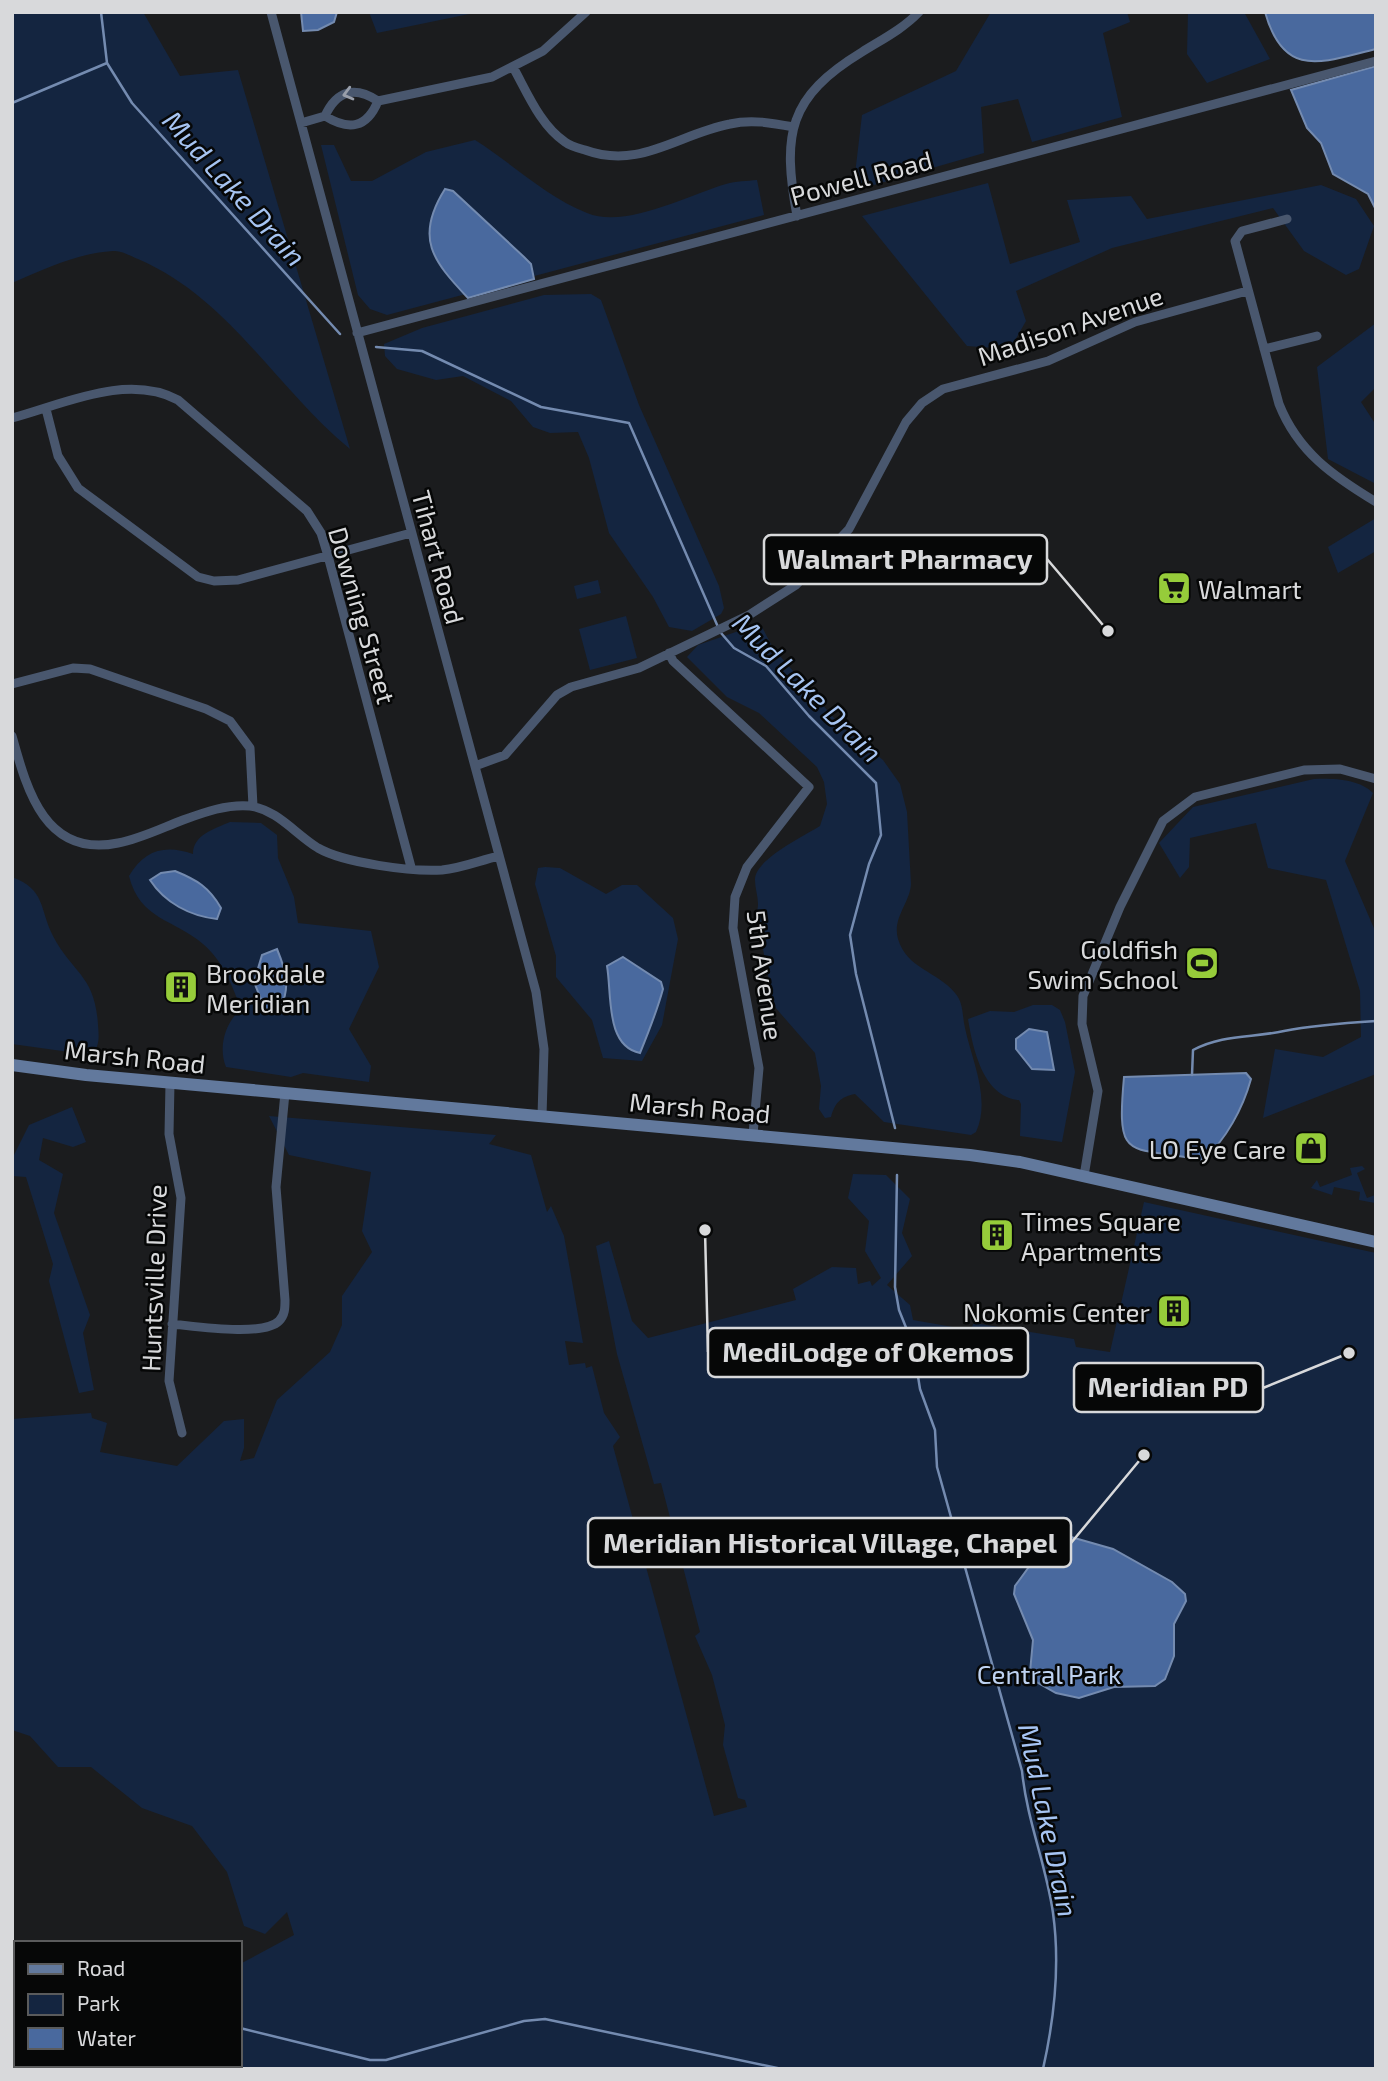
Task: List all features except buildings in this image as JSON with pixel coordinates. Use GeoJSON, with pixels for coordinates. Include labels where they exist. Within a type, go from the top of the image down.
{"type":"FeatureCollection","features":[{"type":"Feature","properties":{"kind":"main road","name":"Marsh Road"},"geometry":{"type":"LineString","coordinates":[[12,1065],[170,1083],[970,1155],[1084,1176],[1376,1241]]}},
{"type":"Feature","properties":{"kind":"street","name":"Tihart Road"},"geometry":{"type":"LineString","coordinates":[[271,12],[541,1018],[544,1049],[542,1116]]}},
{"type":"Feature","properties":{"kind":"street"},"geometry":{"type":"LineString","coordinates":[[325,116],[335,98],[350,91],[361,91],[378,101],[466,85],[513,67],[543,51],[586,12]]}},
{"type":"Feature","properties":{"kind":"street"},"geometry":{"type":"LineString","coordinates":[[797,216],[789,172],[794,127],[806,99],[827,73],[908,23],[919,12]]}},
{"type":"Feature","properties":{"kind":"street","name":"Powell Road"},"geometry":{"type":"LineString","coordinates":[[357,333],[1376,61]]}},
{"type":"Feature","properties":{"kind":"street"},"geometry":{"type":"LineString","coordinates":[[513,67],[546,123],[565,143],[594,153],[633,157],[653,152],[697,132],[733,123],[765,122],[794,127]]}},
{"type":"Feature","properties":{"kind":"street"},"geometry":{"type":"LineString","coordinates":[[301,122],[325,116],[344,126],[356,125],[367,120],[378,101]]}},
{"type":"Feature","properties":{"kind":"street"},"geometry":{"type":"LineString","coordinates":[[1287,219],[1242,231],[1236,237],[1247,291],[1279,404],[1300,444],[1336,477],[1376,502]]}},
{"type":"Feature","properties":{"kind":"street","name":"Madison Avenue"},"geometry":{"type":"LineString","coordinates":[[475,766],[509,752],[557,695],[570,687],[639,668],[770,603],[796,585],[836,545],[859,512],[883,460],[906,422],[929,398],[951,386],[1048,361],[1135,322],[1247,291]]}},
{"type":"Feature","properties":{"kind":"street"},"geometry":{"type":"LineString","coordinates":[[1264,349],[1317,336]]}},
{"type":"Feature","properties":{"kind":"street","name":"Downing Street"},"geometry":{"type":"LineString","coordinates":[[12,418],[125,388],[152,389],[178,400],[307,511],[321,533],[328,556],[411,867]]}},
{"type":"Feature","properties":{"kind":"street"},"geometry":{"type":"LineString","coordinates":[[46,409],[58,456],[78,488],[191,574],[214,581],[230,581],[411,533]]}},
{"type":"Feature","properties":{"kind":"street","name":"5th Avenue"},"geometry":{"type":"LineString","coordinates":[[669,653],[673,661],[809,787],[747,867],[733,907],[733,928],[759,1068],[753,1134]]}},
{"type":"Feature","properties":{"kind":"street"},"geometry":{"type":"LineString","coordinates":[[12,684],[73,668],[90,669],[206,709],[230,721],[250,748],[253,806]]}},
{"type":"Feature","properties":{"kind":"street"},"geometry":{"type":"LineString","coordinates":[[12,736],[32,799],[47,822],[61,834],[88,843],[119,843],[223,807],[253,806],[278,817],[329,854],[348,860],[447,869],[499,856]]}},
{"type":"Feature","properties":{"kind":"street"},"geometry":{"type":"LineString","coordinates":[[1084,1176],[1098,1091],[1082,1024],[1083,996],[1120,907],[1163,821],[1195,797],[1304,770],[1339,769],[1376,779]]}},
{"type":"Feature","properties":{"kind":"street","name":"Huntsville Drive"},"geometry":{"type":"LineString","coordinates":[[170,1083],[169,1134],[181,1198],[169,1381],[182,1433]]}},
{"type":"Feature","properties":{"kind":"street"},"geometry":{"type":"LineString","coordinates":[[172,1324],[258,1328],[274,1325],[282,1317],[285,1300],[276,1186],[285,1093]]}},
{"type":"Feature","properties":{"kind":"green space"},"geometry":{"type":"Polygon","coordinates":[[[12,12],[143,12],[180,76],[238,70],[350,449],[298,399],[226,320],[170,276],[138,259],[119,251],[100,252],[61,263],[12,283],[12,12]]]}},
{"type":"Feature","properties":{"kind":"green space"},"geometry":{"type":"Polygon","coordinates":[[[369,12],[479,12],[377,33],[369,12]]]}},
{"type":"Feature","properties":{"kind":"green space"},"geometry":{"type":"Polygon","coordinates":[[[991,12],[1127,12],[1130,22],[1103,33],[1122,117],[1032,142],[1018,99],[981,107],[984,153],[853,191],[862,115],[956,71],[991,12]]]}},
{"type":"Feature","properties":{"kind":"green space"},"geometry":{"type":"Polygon","coordinates":[[[1188,12],[1244,12],[1270,59],[1207,83],[1187,54],[1188,12]]]}},
{"type":"Feature","properties":{"kind":"green space"},"geometry":{"type":"Polygon","coordinates":[[[475,140],[543,189],[587,213],[603,217],[638,214],[726,184],[757,180],[764,215],[387,315],[370,309],[358,295],[321,145],[334,145],[351,181],[372,181],[426,152],[475,140]]]}},
{"type":"Feature","properties":{"kind":"green space"},"geometry":{"type":"Polygon","coordinates":[[[988,183],[1010,264],[1080,242],[1067,200],[1131,196],[1147,219],[1321,185],[1356,199],[1374,226],[1359,269],[1346,275],[1304,251],[1273,208],[1112,248],[1016,291],[1026,321],[1010,349],[967,346],[862,216],[988,183]]]}},
{"type":"Feature","properties":{"kind":"green space"},"geometry":{"type":"Polygon","coordinates":[[[591,294],[601,300],[639,405],[719,586],[724,608],[721,614],[692,631],[669,627],[653,597],[609,533],[589,458],[578,432],[550,433],[533,427],[511,401],[463,376],[436,380],[397,369],[385,356],[384,344],[422,328],[544,295],[591,294]]]}},
{"type":"Feature","properties":{"kind":"green space"},"geometry":{"type":"Polygon","coordinates":[[[1376,323],[1376,387],[1361,402],[1376,425],[1376,484],[1328,459],[1317,367],[1376,323]]]}},
{"type":"Feature","properties":{"kind":"green space"},"geometry":{"type":"Polygon","coordinates":[[[1376,518],[1376,551],[1338,573],[1328,547],[1376,518]]]}},
{"type":"Feature","properties":{"kind":"green space"},"geometry":{"type":"Polygon","coordinates":[[[598,580],[601,593],[577,599],[574,586],[598,580]]]}},
{"type":"Feature","properties":{"kind":"green space"},"geometry":{"type":"Polygon","coordinates":[[[626,616],[637,658],[590,670],[579,629],[626,616]]]}},
{"type":"Feature","properties":{"kind":"green space"},"geometry":{"type":"Polygon","coordinates":[[[756,625],[762,627],[773,648],[841,726],[883,760],[900,784],[907,812],[911,884],[897,924],[898,939],[908,957],[948,986],[960,1001],[981,1093],[980,1119],[976,1132],[971,1135],[884,1122],[855,1094],[842,1099],[836,1104],[831,1117],[825,1118],[819,1109],[821,1086],[815,1053],[774,1006],[756,913],[758,901],[755,880],[757,872],[771,857],[820,826],[827,804],[824,782],[817,767],[759,713],[727,697],[687,657],[698,645],[756,625]]]}},
{"type":"Feature","properties":{"kind":"green space"},"geometry":{"type":"Polygon","coordinates":[[[1314,779],[1353,782],[1373,793],[1345,861],[1376,933],[1376,1074],[1263,1118],[1275,1049],[1323,1057],[1361,1037],[1360,991],[1326,880],[1268,868],[1256,823],[1190,838],[1189,867],[1180,878],[1159,843],[1193,807],[1314,779]]]}},
{"type":"Feature","properties":{"kind":"green space"},"geometry":{"type":"Polygon","coordinates":[[[230,822],[261,823],[277,835],[278,858],[294,897],[298,923],[371,931],[379,967],[349,1029],[371,1066],[369,1082],[303,1073],[291,1077],[226,1067],[223,1044],[227,1028],[241,1009],[226,974],[203,944],[159,917],[141,902],[129,876],[141,860],[156,852],[173,850],[193,854],[200,837],[230,822]]]}},
{"type":"Feature","properties":{"kind":"green space"},"geometry":{"type":"Polygon","coordinates":[[[538,868],[560,868],[606,894],[622,885],[637,885],[673,918],[678,939],[662,1025],[642,1061],[603,1058],[592,1020],[556,977],[556,956],[535,884],[538,868]]]}},
{"type":"Feature","properties":{"kind":"green space"},"geometry":{"type":"Polygon","coordinates":[[[12,877],[23,882],[36,894],[53,936],[93,995],[99,1038],[91,1055],[12,1044],[12,877]]]}},
{"type":"Feature","properties":{"kind":"green space"},"geometry":{"type":"Polygon","coordinates":[[[1033,1005],[1052,1005],[1060,1010],[1065,1022],[1075,1072],[1062,1142],[1020,1136],[1021,1104],[1019,1100],[1007,1097],[988,1081],[977,1057],[970,1031],[968,1019],[990,1011],[1014,1012],[1033,1005]]]}},
{"type":"Feature","properties":{"kind":"green space"},"geometry":{"type":"Polygon","coordinates":[[[72,1107],[86,1142],[73,1147],[43,1138],[39,1160],[63,1174],[54,1213],[90,1315],[83,1333],[94,1390],[79,1393],[49,1281],[53,1264],[26,1177],[12,1176],[12,1159],[29,1125],[72,1107]]]}},
{"type":"Feature","properties":{"kind":"green space","name":"Central Park"},"geometry":{"type":"Polygon","coordinates":[[[269,1116],[496,1135],[489,1144],[531,1155],[547,1212],[551,1206],[564,1236],[583,1343],[565,1341],[569,1365],[585,1363],[586,1368],[592,1366],[604,1413],[620,1437],[613,1446],[714,1816],[747,1807],[745,1800],[738,1798],[723,1745],[725,1725],[712,1675],[695,1636],[700,1632],[661,1483],[654,1484],[617,1354],[596,1246],[609,1241],[632,1321],[648,1338],[796,1300],[793,1289],[832,1267],[856,1268],[858,1284],[870,1281],[872,1286],[881,1278],[865,1251],[869,1221],[848,1198],[853,1174],[886,1175],[910,1199],[902,1233],[912,1256],[887,1285],[910,1305],[913,1320],[970,1330],[974,1323],[1074,1339],[1076,1347],[1110,1352],[1144,1202],[1376,1253],[1376,2069],[12,2069],[14,2028],[14,2067],[242,2067],[242,1963],[294,1935],[287,1912],[265,1934],[244,1926],[227,1872],[192,1826],[142,1808],[91,1767],[58,1767],[30,1736],[12,1730],[12,1419],[91,1413],[92,1418],[107,1423],[100,1452],[177,1466],[224,1421],[244,1419],[244,1448],[240,1461],[254,1458],[277,1400],[330,1352],[342,1325],[342,1296],[372,1252],[362,1231],[371,1172],[289,1155],[269,1116]]]}},
{"type":"Feature","properties":{"kind":"green space"},"geometry":{"type":"Polygon","coordinates":[[[1362,1166],[1365,1169],[1357,1173],[1367,1198],[1375,1195],[1375,1203],[1359,1200],[1360,1192],[1334,1187],[1332,1195],[1311,1188],[1317,1180],[1320,1187],[1352,1175],[1350,1168],[1362,1166]]]}},
{"type":"Feature","properties":{"kind":"water"},"geometry":{"type":"Polygon","coordinates":[[[301,12],[337,12],[334,22],[318,30],[303,31],[301,12]]]}},
{"type":"Feature","properties":{"kind":"water"},"geometry":{"type":"Polygon","coordinates":[[[1265,12],[1376,12],[1376,49],[1322,61],[1307,61],[1294,57],[1273,34],[1265,12]]]}},
{"type":"Feature","properties":{"kind":"water"},"geometry":{"type":"Polygon","coordinates":[[[1376,66],[1376,210],[1368,194],[1333,174],[1321,143],[1307,128],[1291,90],[1376,66]]]}},
{"type":"Feature","properties":{"kind":"water"},"geometry":{"type":"Polygon","coordinates":[[[445,189],[453,191],[531,264],[534,279],[468,298],[437,260],[429,235],[436,206],[445,189]]]}},
{"type":"Feature","properties":{"kind":"water"},"geometry":{"type":"Polygon","coordinates":[[[175,871],[207,889],[221,908],[217,919],[197,915],[179,907],[163,895],[150,880],[161,873],[175,871]]]}},
{"type":"Feature","properties":{"kind":"water"},"geometry":{"type":"Polygon","coordinates":[[[277,949],[285,972],[285,993],[280,1009],[265,1009],[254,982],[262,955],[277,949]]]}},
{"type":"Feature","properties":{"kind":"water"},"geometry":{"type":"Polygon","coordinates":[[[623,957],[661,982],[663,989],[640,1053],[621,1040],[612,1017],[607,966],[623,957]]]}},
{"type":"Feature","properties":{"kind":"water"},"geometry":{"type":"Polygon","coordinates":[[[1029,1029],[1047,1032],[1054,1070],[1032,1069],[1016,1049],[1016,1039],[1029,1029]]]}},
{"type":"Feature","properties":{"kind":"water"},"geometry":{"type":"Polygon","coordinates":[[[1246,1073],[1251,1079],[1238,1112],[1219,1143],[1203,1160],[1143,1150],[1132,1146],[1126,1138],[1122,1125],[1124,1077],[1246,1073]]]}},
{"type":"Feature","properties":{"kind":"water"},"geometry":{"type":"Polygon","coordinates":[[[1071,1537],[1113,1549],[1172,1582],[1185,1594],[1186,1601],[1174,1624],[1174,1656],[1165,1679],[1155,1686],[1114,1687],[1079,1698],[1056,1693],[1033,1680],[1030,1672],[1033,1640],[1014,1594],[1015,1586],[1042,1549],[1053,1542],[1071,1537]]]}},
{"type":"Feature","properties":{"kind":"waterway"},"geometry":{"type":"LineString","coordinates":[[12,103],[107,63],[101,12]]}},
{"type":"Feature","properties":{"kind":"waterway","name":"Mud Lake Drain"},"geometry":{"type":"LineString","coordinates":[[107,63],[132,103],[340,334]]}},
{"type":"Feature","properties":{"kind":"waterway","name":"Mud Lake Drain"},"geometry":{"type":"LineString","coordinates":[[376,347],[422,351],[541,407],[629,423],[718,627]]}},
{"type":"Feature","properties":{"kind":"waterway","name":"Mud Lake Drain"},"geometry":{"type":"LineString","coordinates":[[721,633],[734,648],[766,666],[809,716],[876,783],[881,835],[869,864],[850,935],[856,974],[895,1128]]}},
{"type":"Feature","properties":{"kind":"waterway"},"geometry":{"type":"LineString","coordinates":[[1192,1075],[1193,1050],[1215,1041],[1318,1026],[1376,1021]]}},
{"type":"Feature","properties":{"kind":"waterway","name":"Mud Lake Drain"},"geometry":{"type":"LineString","coordinates":[[897,1175],[895,1287],[899,1310],[913,1345],[920,1389],[935,1430],[937,1467],[1022,1771],[1053,1913],[1055,1991],[1043,2069]]}},
{"type":"Feature","properties":{"kind":"waterway"},"geometry":{"type":"LineString","coordinates":[[242,2028],[370,2060],[386,2060],[524,2021],[545,2019],[782,2069]]}},
{"type":"Feature","properties":{"kind":"place","name":"Walmart"},"geometry":{"type":"Point","coordinates":[1174,588]}},
{"type":"Feature","properties":{"kind":"place","name":"Walmart Pharmacy"},"geometry":{"type":"Point","coordinates":[1108,631]}},
{"type":"Feature","properties":{"kind":"place","name":"Goldfish Swim School"},"geometry":{"type":"Point","coordinates":[1202,963]}},
{"type":"Feature","properties":{"kind":"place","name":"Brookdale Meridian"},"geometry":{"type":"Point","coordinates":[181,987]}},
{"type":"Feature","properties":{"kind":"place","name":"LO Eye Care"},"geometry":{"type":"Point","coordinates":[1311,1148]}},
{"type":"Feature","properties":{"kind":"place","name":"MediLodge of Okemos"},"geometry":{"type":"Point","coordinates":[705,1230]}},
{"type":"Feature","properties":{"kind":"place","name":"Times Square Apartments"},"geometry":{"type":"Point","coordinates":[997,1235]}},
{"type":"Feature","properties":{"kind":"place","name":"Nokomis Center"},"geometry":{"type":"Point","coordinates":[1174,1311]}},
{"type":"Feature","properties":{"kind":"place","name":"Meridian PD"},"geometry":{"type":"Point","coordinates":[1349,1353]}},
{"type":"Feature","properties":{"kind":"place","name":"Meridian Historical Village, Chapel"},"geometry":{"type":"Point","coordinates":[1144,1455]}}]}
